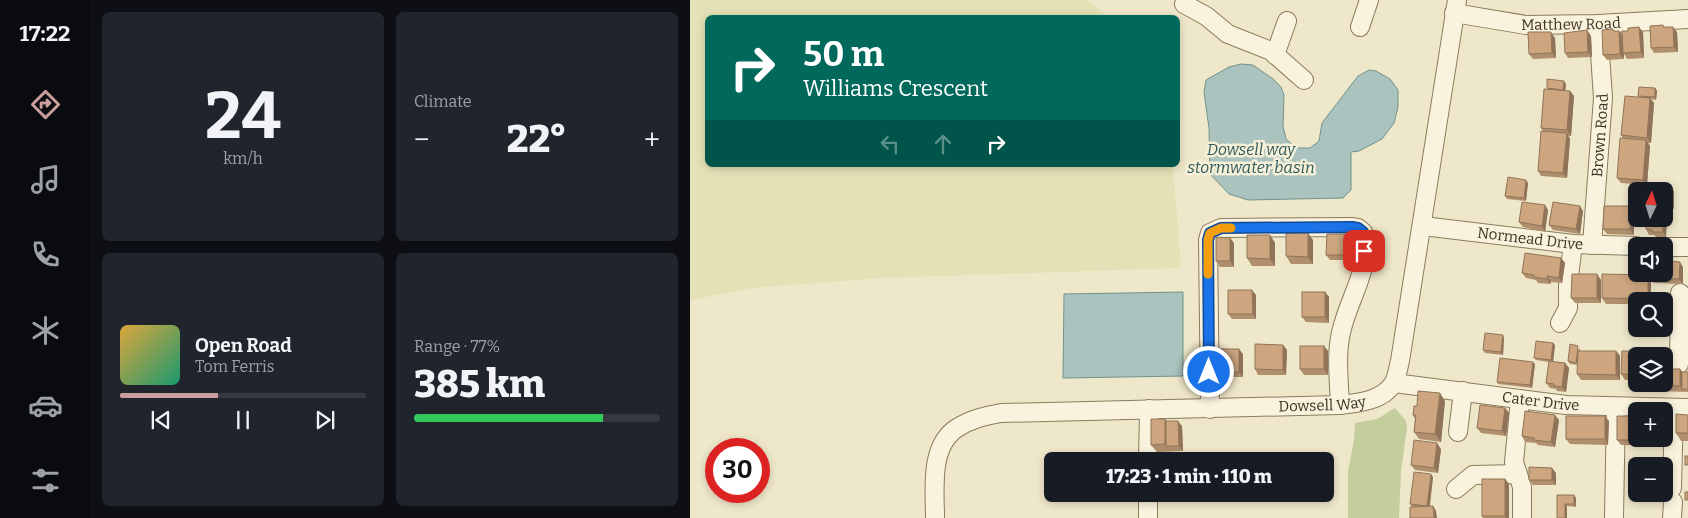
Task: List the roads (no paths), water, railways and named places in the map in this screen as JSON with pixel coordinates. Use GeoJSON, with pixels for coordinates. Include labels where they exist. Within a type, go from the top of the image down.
{"type":"FeatureCollection","features":[{"type":"Feature","properties":{"kind":"street"},"geometry":{"type":"LineString","coordinates":[[1360,27],[1369,0]]}},
{"type":"Feature","properties":{"kind":"street"},"geometry":{"type":"LineString","coordinates":[[1184,4],[1208,8],[1228,34],[1271,51],[1304,80]]}},
{"type":"Feature","properties":{"kind":"street"},"geometry":{"type":"LineString","coordinates":[[1394,383],[1400,361],[1423,226],[1456,7]]}},
{"type":"Feature","properties":{"kind":"street","name":"Matthew Road"},"geometry":{"type":"LineString","coordinates":[[1456,7],[1526,25],[1598,24],[1688,19]]}},
{"type":"Feature","properties":{"kind":"street"},"geometry":{"type":"LineString","coordinates":[[1276,55],[1288,21]]}},
{"type":"Feature","properties":{"kind":"street","name":"Brown Road"},"geometry":{"type":"LineString","coordinates":[[1592,246],[1603,98],[1598,24]]}},
{"type":"Feature","properties":{"kind":"street","name":"Normead Drive"},"geometry":{"type":"LineString","coordinates":[[1423,226],[1592,246],[1628,246]]}},
{"type":"Feature","properties":{"kind":"street"},"geometry":{"type":"LineString","coordinates":[[1210,409],[1208,240],[1210,233],[1221,228],[1352,227],[1358,228],[1363,232],[1364,263],[1362,275],[1343,325],[1338,345],[1340,405]]}},
{"type":"Feature","properties":{"kind":"street"},"geometry":{"type":"LineString","coordinates":[[1560,323],[1568,308],[1568,285],[1573,244]]}},
{"type":"Feature","properties":{"kind":"street"},"geometry":{"type":"LineString","coordinates":[[1673,247],[1688,247]]}},
{"type":"Feature","properties":{"kind":"street"},"geometry":{"type":"LineString","coordinates":[[1679,364],[1684,329],[1680,293]]}},
{"type":"Feature","properties":{"kind":"street","name":"Cater Drive"},"geometry":{"type":"LineString","coordinates":[[1394,383],[1566,405],[1681,408]]}},
{"type":"Feature","properties":{"kind":"street","name":"Dowsell Way"},"geometry":{"type":"LineString","coordinates":[[935,518],[934,475],[938,456],[946,437],[956,428],[976,418],[1001,413],[1340,405],[1366,401],[1383,394],[1394,383]]}},
{"type":"Feature","properties":{"kind":"street"},"geometry":{"type":"LineString","coordinates":[[1458,432],[1463,391]]}},
{"type":"Feature","properties":{"kind":"street"},"geometry":{"type":"LineString","coordinates":[[1520,399],[1514,462],[1522,487],[1522,518]]}},
{"type":"Feature","properties":{"kind":"street"},"geometry":{"type":"LineString","coordinates":[[1614,518],[1616,407]]}},
{"type":"Feature","properties":{"kind":"street"},"geometry":{"type":"LineString","coordinates":[[1673,492],[1681,408]]}},
{"type":"Feature","properties":{"kind":"street"},"geometry":{"type":"LineString","coordinates":[[1148,452],[1149,409]]}},
{"type":"Feature","properties":{"kind":"street"},"geometry":{"type":"LineString","coordinates":[[1456,489],[1472,475],[1518,474]]}},
{"type":"Feature","properties":{"kind":"street"},"geometry":{"type":"LineString","coordinates":[[1148,502],[1148,518]]}},
{"type":"Feature","properties":{"kind":"water","name":"Dowsell way stormwater basin"},"geometry":{"type":"Polygon","coordinates":[[[1241,64],[1253,65],[1281,87],[1284,95],[1283,126],[1286,139],[1296,148],[1310,148],[1319,141],[1322,123],[1358,76],[1369,70],[1376,71],[1390,79],[1398,90],[1398,107],[1394,123],[1382,139],[1359,151],[1351,152],[1351,190],[1343,198],[1248,200],[1229,194],[1210,174],[1209,128],[1204,92],[1206,80],[1229,67],[1241,64]]]}},
{"type":"Feature","properties":{"kind":"water"},"geometry":{"type":"Polygon","coordinates":[[[1183,292],[1183,376],[1063,378],[1064,294],[1183,292]]]}}]}
